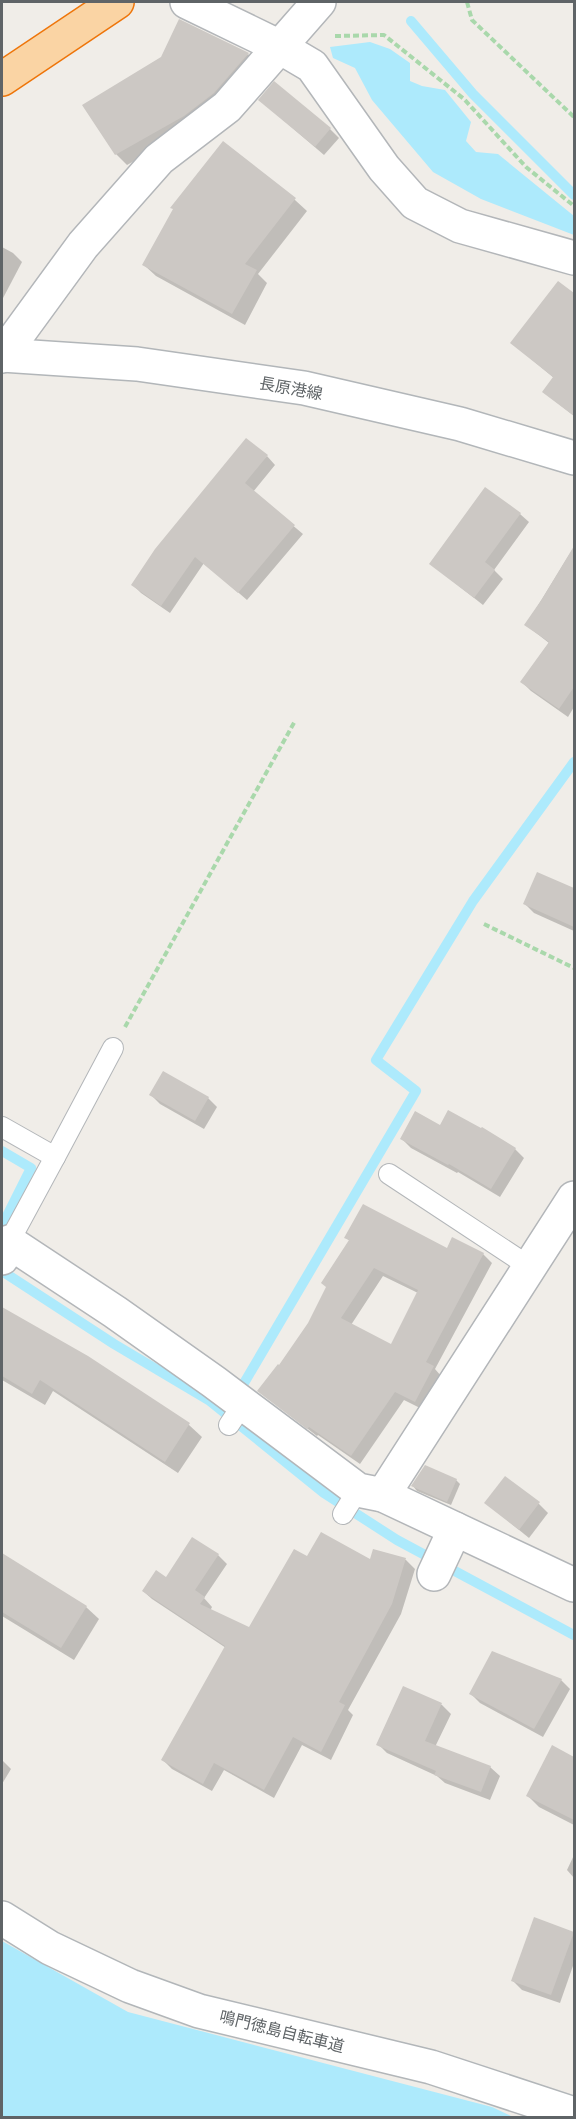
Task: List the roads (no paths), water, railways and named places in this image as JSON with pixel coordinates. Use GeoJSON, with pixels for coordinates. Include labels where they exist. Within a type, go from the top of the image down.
{"type":"FeatureCollection","features":[{"type":"Feature","properties":{"kind":"highway"},"geometry":{"type":"LineString","coordinates":[[2,79],[117,2]]}},
{"type":"Feature","properties":{"kind":"street"},"geometry":{"type":"LineString","coordinates":[[187,2],[282,42],[312,66],[384,168],[415,203],[460,226],[574,258]]}},
{"type":"Feature","properties":{"kind":"street"},"geometry":{"type":"LineString","coordinates":[[2,356],[83,244],[159,159],[227,107],[319,2]]}},
{"type":"Feature","properties":{"kind":"street","name":"長原港線"},"geometry":{"type":"LineString","coordinates":[[2,356],[137,364],[304,388],[460,424],[574,458]]}},
{"type":"Feature","properties":{"kind":"street"},"geometry":{"type":"LineString","coordinates":[[361,1500],[530,1267],[574,1198]]}},
{"type":"Feature","properties":{"kind":"street"},"geometry":{"type":"LineString","coordinates":[[5,1250],[115,1312],[236,1414],[361,1500],[455,1529],[574,1585]]}},
{"type":"Feature","properties":{"kind":"street"},"geometry":{"type":"LineString","coordinates":[[434,1574],[455,1529]]}},
{"type":"Feature","properties":{"kind":"street","name":"鳴門徳島自転車道"},"geometry":{"type":"LineString","coordinates":[[2,1918],[50,1948],[110,1977],[199,2011],[431,2067],[574,2114]]}},
{"type":"Feature","properties":{"kind":"lane"},"geometry":{"type":"LineString","coordinates":[[5,1250],[113,1048]]}},
{"type":"Feature","properties":{"kind":"lane"},"geometry":{"type":"LineString","coordinates":[[2,1127],[55,1157]]}},
{"type":"Feature","properties":{"kind":"lane"},"geometry":{"type":"LineString","coordinates":[[389,1174],[530,1267]]}},
{"type":"Feature","properties":{"kind":"water"},"geometry":{"type":"Polygon","coordinates":[[[370,42],[390,49],[410,63],[410,81],[422,86],[445,90],[471,122],[466,141],[476,152],[498,154],[574,216],[574,235],[481,199],[433,172],[372,100],[355,68],[333,58],[330,47],[370,42]]]}},
{"type":"Feature","properties":{"kind":"water"},"geometry":{"type":"Polygon","coordinates":[[[2,1941],[128,2012],[492,2107],[513,2117],[2,2117],[2,1941]]]}},
{"type":"Feature","properties":{"kind":"waterway"},"geometry":{"type":"LineString","coordinates":[[411,21],[473,94],[574,195]]}},
{"type":"Feature","properties":{"kind":"waterway"},"geometry":{"type":"LineString","coordinates":[[237,1395],[416,1091],[376,1060],[473,901],[574,762]]}},
{"type":"Feature","properties":{"kind":"waterway"},"geometry":{"type":"LineString","coordinates":[[2,1151],[31,1168],[2,1226]]}},
{"type":"Feature","properties":{"kind":"waterway"},"geometry":{"type":"LineString","coordinates":[[2,1271],[114,1344],[210,1401],[324,1493],[397,1540],[574,1635]]}}]}
